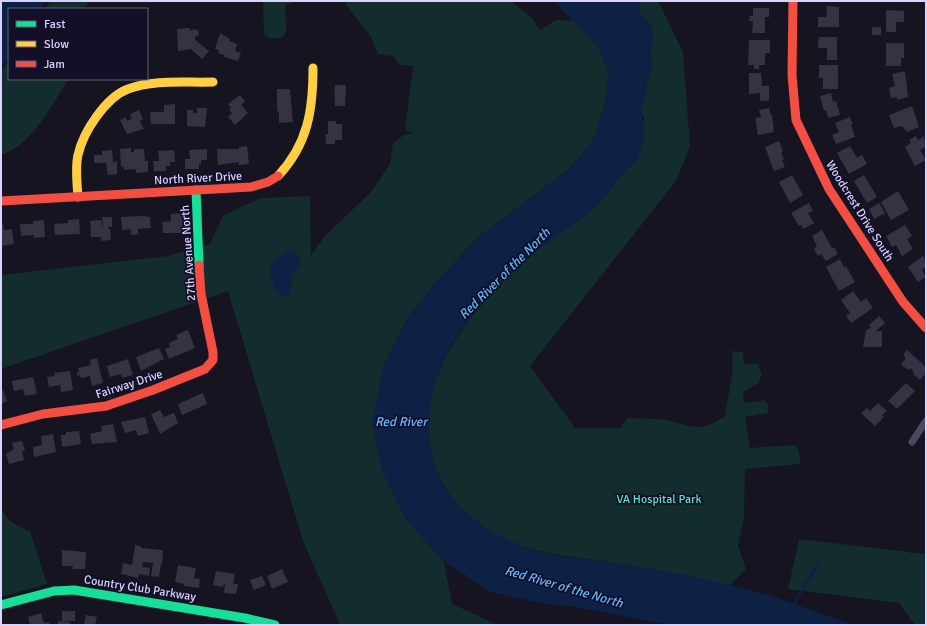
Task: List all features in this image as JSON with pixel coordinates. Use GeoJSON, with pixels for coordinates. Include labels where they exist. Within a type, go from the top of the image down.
{"type":"FeatureCollection","features":[{"type":"Feature","properties":{"kind":"street","name":"Woodcrest Drive South"},"geometry":{"type":"LineString","coordinates":[[793,1],[792,76],[796,120],[829,189],[904,302],[926,328]]}},
{"type":"Feature","properties":{"kind":"street","name":"North River Drive"},"geometry":{"type":"LineString","coordinates":[[1,201],[251,187],[264,184],[276,178],[285,168],[310,119],[313,101],[313,68]]}},
{"type":"Feature","properties":{"kind":"street"},"geometry":{"type":"LineString","coordinates":[[78,197],[78,154],[83,138],[114,97],[128,89],[144,85],[213,82]]}},
{"type":"Feature","properties":{"kind":"street","name":"27th Avenue North"},"geometry":{"type":"LineString","coordinates":[[196,190],[199,275],[213,348],[213,360]]}},
{"type":"Feature","properties":{"kind":"street","name":"Fairway Drive"},"geometry":{"type":"LineString","coordinates":[[1,425],[43,414],[84,409],[125,400],[205,369],[213,360]]}},
{"type":"Feature","properties":{"kind":"street"},"geometry":{"type":"LineString","coordinates":[[912,442],[926,421]]}},
{"type":"Feature","properties":{"kind":"street","name":"Country Club Parkway"},"geometry":{"type":"LineString","coordinates":[[1,604],[54,590],[74,590],[245,618],[275,625]]}},
{"type":"Feature","properties":{"kind":"green space"},"geometry":{"type":"Polygon","coordinates":[[[50,1],[91,1],[83,8],[46,8],[50,1]]]}},
{"type":"Feature","properties":{"kind":"green space"},"geometry":{"type":"Polygon","coordinates":[[[263,1],[297,1],[286,5],[286,29],[283,37],[273,38],[264,34],[263,1]]]}},
{"type":"Feature","properties":{"kind":"green space"},"geometry":{"type":"Polygon","coordinates":[[[345,1],[511,1],[532,18],[540,30],[556,20],[575,21],[599,48],[609,74],[605,104],[593,141],[568,170],[480,236],[436,282],[406,320],[404,516],[444,562],[452,604],[498,625],[340,625],[303,541],[228,291],[1,369],[1,275],[168,256],[210,244],[223,216],[260,198],[310,196],[311,255],[325,236],[371,192],[390,164],[393,143],[404,135],[414,133],[405,130],[413,66],[399,65],[393,56],[378,54],[370,35],[346,5],[345,1]]]}},
{"type":"Feature","properties":{"kind":"green space","name":"VA Hospital Park"},"geometry":{"type":"Polygon","coordinates":[[[638,1],[658,1],[683,52],[690,146],[676,181],[530,366],[575,428],[622,428],[622,425],[628,418],[666,420],[696,427],[702,427],[716,422],[725,416],[733,369],[732,351],[743,352],[744,364],[758,364],[762,375],[758,383],[743,392],[744,403],[765,400],[768,406],[768,413],[745,417],[750,448],[796,445],[800,456],[800,464],[745,469],[744,517],[738,546],[746,569],[729,586],[644,568],[549,553],[502,538],[475,521],[448,493],[437,471],[430,445],[429,416],[433,389],[443,363],[456,338],[473,315],[512,273],[547,243],[593,209],[624,171],[636,161],[644,119],[640,109],[646,97],[647,80],[652,65],[650,49],[653,41],[650,23],[640,13],[638,1]]]}},
{"type":"Feature","properties":{"kind":"green space"},"geometry":{"type":"Polygon","coordinates":[[[8,63],[8,80],[68,80],[48,112],[32,133],[23,143],[1,155],[1,70],[8,63]]]}},
{"type":"Feature","properties":{"kind":"green space"},"geometry":{"type":"Polygon","coordinates":[[[1,507],[9,520],[30,531],[47,584],[1,597],[1,507]]]}},
{"type":"Feature","properties":{"kind":"green space"},"geometry":{"type":"Polygon","coordinates":[[[799,539],[926,554],[926,625],[915,625],[899,603],[788,589],[799,539]]]}},
{"type":"Feature","properties":{"kind":"water"},"geometry":{"type":"Polygon","coordinates":[[[1,1],[45,1],[42,8],[8,8],[8,59],[1,66],[1,1]]]}},
{"type":"Feature","properties":{"kind":"water","name":"Red River"},"geometry":{"type":"Polygon","coordinates":[[[554,1],[638,1],[640,13],[650,23],[653,41],[650,49],[652,65],[647,80],[646,97],[640,109],[644,129],[643,143],[639,156],[626,169],[598,205],[538,250],[511,274],[491,293],[457,336],[440,369],[430,406],[429,431],[432,455],[439,476],[450,495],[465,511],[482,525],[502,537],[523,546],[558,556],[642,567],[732,585],[855,625],[671,625],[570,606],[543,604],[489,591],[444,562],[404,516],[381,468],[372,420],[384,365],[406,320],[436,282],[480,236],[568,170],[593,141],[605,104],[609,74],[599,48],[554,1]]]}},
{"type":"Feature","properties":{"kind":"water"},"geometry":{"type":"Polygon","coordinates":[[[288,250],[293,250],[301,262],[300,267],[292,276],[290,293],[282,297],[278,294],[269,274],[273,262],[288,250]]]}},
{"type":"Feature","properties":{"kind":"building"},"geometry":{"type":"Polygon","coordinates":[[[827,6],[839,7],[839,27],[818,27],[818,17],[826,17],[827,6]]]}},
{"type":"Feature","properties":{"kind":"building"},"geometry":{"type":"Polygon","coordinates":[[[753,8],[769,8],[769,17],[765,17],[765,33],[752,33],[753,21],[749,21],[750,16],[753,16],[753,8]]]}},
{"type":"Feature","properties":{"kind":"building"},"geometry":{"type":"Polygon","coordinates":[[[886,10],[904,11],[904,22],[896,22],[896,32],[886,32],[886,10]]]}},
{"type":"Feature","properties":{"kind":"building"},"geometry":{"type":"Polygon","coordinates":[[[872,27],[881,27],[881,35],[872,35],[872,27]]]}},
{"type":"Feature","properties":{"kind":"building"},"geometry":{"type":"Polygon","coordinates":[[[190,28],[190,31],[194,29],[198,30],[199,35],[195,37],[195,40],[209,51],[202,59],[191,49],[178,51],[177,29],[190,28]]]}},
{"type":"Feature","properties":{"kind":"building"},"geometry":{"type":"Polygon","coordinates":[[[220,33],[230,39],[229,41],[237,44],[235,51],[241,53],[238,61],[224,57],[225,55],[218,53],[219,50],[215,49],[220,33]]]}},
{"type":"Feature","properties":{"kind":"building"},"geometry":{"type":"Polygon","coordinates":[[[819,37],[837,37],[837,60],[827,60],[827,48],[818,48],[819,37]]]}},
{"type":"Feature","properties":{"kind":"building"},"geometry":{"type":"Polygon","coordinates":[[[749,40],[770,40],[770,53],[765,53],[765,65],[759,65],[759,69],[754,69],[754,65],[748,65],[749,40]]]}},
{"type":"Feature","properties":{"kind":"building"},"geometry":{"type":"Polygon","coordinates":[[[886,43],[904,43],[904,58],[901,58],[901,66],[886,66],[886,43]]]}},
{"type":"Feature","properties":{"kind":"building"},"geometry":{"type":"Polygon","coordinates":[[[819,65],[838,65],[838,89],[823,89],[823,78],[819,78],[819,65]]]}},
{"type":"Feature","properties":{"kind":"building"},"geometry":{"type":"Polygon","coordinates":[[[905,71],[908,97],[897,100],[897,97],[891,98],[889,88],[895,86],[892,74],[905,71]]]}},
{"type":"Feature","properties":{"kind":"building"},"geometry":{"type":"Polygon","coordinates":[[[749,73],[761,73],[762,86],[769,86],[769,101],[760,101],[760,93],[749,94],[749,73]]]}},
{"type":"Feature","properties":{"kind":"building"},"geometry":{"type":"Polygon","coordinates":[[[335,85],[346,85],[345,106],[335,106],[335,85]]]}},
{"type":"Feature","properties":{"kind":"building"},"geometry":{"type":"Polygon","coordinates":[[[277,89],[290,89],[293,122],[279,123],[279,113],[277,110],[277,89]]]}},
{"type":"Feature","properties":{"kind":"building"},"geometry":{"type":"Polygon","coordinates":[[[831,93],[833,102],[836,101],[840,115],[828,118],[826,110],[824,111],[820,96],[831,93]]]}},
{"type":"Feature","properties":{"kind":"building"},"geometry":{"type":"Polygon","coordinates":[[[240,95],[245,101],[241,105],[248,113],[235,125],[228,117],[232,113],[229,110],[231,108],[228,104],[240,95]]]}},
{"type":"Feature","properties":{"kind":"building"},"geometry":{"type":"Polygon","coordinates":[[[175,104],[175,124],[151,124],[150,112],[164,112],[164,105],[175,104]]]}},
{"type":"Feature","properties":{"kind":"building"},"geometry":{"type":"Polygon","coordinates":[[[912,106],[919,127],[907,132],[902,126],[894,128],[889,115],[912,106]]]}},
{"type":"Feature","properties":{"kind":"building"},"geometry":{"type":"Polygon","coordinates":[[[197,108],[207,108],[205,127],[187,126],[187,110],[193,110],[193,113],[197,113],[197,108]]]}},
{"type":"Feature","properties":{"kind":"building"},"geometry":{"type":"Polygon","coordinates":[[[769,108],[772,115],[774,132],[758,135],[756,118],[761,117],[759,110],[769,108]]]}},
{"type":"Feature","properties":{"kind":"building"},"geometry":{"type":"Polygon","coordinates":[[[139,110],[143,119],[140,121],[144,129],[127,134],[120,120],[126,117],[127,121],[132,119],[130,114],[139,110]]]}},
{"type":"Feature","properties":{"kind":"building"},"geometry":{"type":"Polygon","coordinates":[[[850,117],[853,124],[851,125],[855,137],[836,144],[832,135],[839,132],[835,123],[850,117]]]}},
{"type":"Feature","properties":{"kind":"building"},"geometry":{"type":"Polygon","coordinates":[[[328,121],[336,121],[336,124],[342,124],[342,140],[335,140],[335,144],[326,144],[325,134],[328,134],[328,121]]]}},
{"type":"Feature","properties":{"kind":"building"},"geometry":{"type":"Polygon","coordinates":[[[916,136],[918,140],[924,136],[926,147],[920,150],[926,160],[915,166],[905,147],[911,143],[909,140],[916,136]]]}},
{"type":"Feature","properties":{"kind":"building"},"geometry":{"type":"Polygon","coordinates":[[[779,141],[783,151],[781,152],[784,159],[782,160],[785,167],[774,171],[765,147],[779,141]]]}},
{"type":"Feature","properties":{"kind":"building"},"geometry":{"type":"Polygon","coordinates":[[[247,146],[249,164],[239,165],[239,162],[218,165],[217,149],[239,149],[239,147],[247,146]]]}},
{"type":"Feature","properties":{"kind":"building"},"geometry":{"type":"Polygon","coordinates":[[[850,146],[857,158],[862,155],[867,164],[849,174],[837,153],[850,146]]]}},
{"type":"Feature","properties":{"kind":"building"},"geometry":{"type":"Polygon","coordinates":[[[131,148],[131,152],[134,152],[134,149],[144,149],[145,161],[148,161],[148,172],[136,173],[136,169],[124,170],[123,166],[121,167],[120,149],[131,148]]]}},
{"type":"Feature","properties":{"kind":"building"},"geometry":{"type":"Polygon","coordinates":[[[207,149],[207,160],[201,160],[199,169],[185,169],[185,159],[190,159],[189,150],[207,149]]]}},
{"type":"Feature","properties":{"kind":"building"},"geometry":{"type":"Polygon","coordinates":[[[112,150],[113,162],[117,161],[117,174],[108,175],[106,163],[94,163],[94,155],[102,155],[102,151],[112,150]]]}},
{"type":"Feature","properties":{"kind":"building"},"geometry":{"type":"Polygon","coordinates":[[[174,150],[175,162],[170,162],[170,166],[166,166],[166,171],[154,171],[153,161],[159,161],[158,151],[174,150]]]}},
{"type":"Feature","properties":{"kind":"building"},"geometry":{"type":"Polygon","coordinates":[[[792,175],[803,195],[790,203],[779,182],[792,175]]]}},
{"type":"Feature","properties":{"kind":"building"},"geometry":{"type":"Polygon","coordinates":[[[864,175],[877,197],[867,203],[854,181],[864,175]]]}},
{"type":"Feature","properties":{"kind":"building"},"geometry":{"type":"Polygon","coordinates":[[[898,191],[909,210],[891,220],[881,202],[898,191]]]}},
{"type":"Feature","properties":{"kind":"building"},"geometry":{"type":"Polygon","coordinates":[[[809,203],[813,211],[808,213],[814,223],[803,229],[801,225],[799,226],[791,213],[809,203]]]}},
{"type":"Feature","properties":{"kind":"building"},"geometry":{"type":"Polygon","coordinates":[[[879,203],[885,213],[874,219],[869,209],[879,203]]]}},
{"type":"Feature","properties":{"kind":"building"},"geometry":{"type":"Polygon","coordinates":[[[183,213],[184,233],[163,233],[162,222],[171,221],[171,214],[183,213]]]}},
{"type":"Feature","properties":{"kind":"building"},"geometry":{"type":"Polygon","coordinates":[[[102,217],[112,217],[112,227],[108,227],[108,229],[110,229],[111,240],[101,241],[101,237],[91,237],[90,221],[101,220],[103,230],[102,217]]]}},
{"type":"Feature","properties":{"kind":"building"},"geometry":{"type":"Polygon","coordinates":[[[121,217],[150,217],[151,228],[138,229],[138,234],[131,235],[131,229],[122,230],[121,217]]]}},
{"type":"Feature","properties":{"kind":"building"},"geometry":{"type":"Polygon","coordinates":[[[79,219],[80,234],[55,235],[54,224],[68,223],[68,220],[79,219]]]}},
{"type":"Feature","properties":{"kind":"building"},"geometry":{"type":"Polygon","coordinates":[[[44,220],[45,237],[34,238],[34,235],[21,236],[20,224],[33,224],[33,221],[44,220]]]}},
{"type":"Feature","properties":{"kind":"building"},"geometry":{"type":"Polygon","coordinates":[[[1,224],[3,224],[4,230],[12,229],[14,244],[1,246],[1,224]]]}},
{"type":"Feature","properties":{"kind":"building"},"geometry":{"type":"Polygon","coordinates":[[[905,225],[912,236],[907,239],[913,249],[902,256],[896,245],[892,247],[886,236],[905,225]]]}},
{"type":"Feature","properties":{"kind":"building"},"geometry":{"type":"Polygon","coordinates":[[[822,230],[832,248],[834,247],[838,254],[826,261],[821,254],[818,256],[814,249],[817,246],[812,236],[822,230]]]}},
{"type":"Feature","properties":{"kind":"building"},"geometry":{"type":"Polygon","coordinates":[[[923,256],[926,260],[926,267],[922,270],[926,277],[918,282],[908,267],[923,256]]]}},
{"type":"Feature","properties":{"kind":"building"},"geometry":{"type":"Polygon","coordinates":[[[840,259],[844,267],[846,266],[855,282],[839,291],[826,267],[840,259]]]}},
{"type":"Feature","properties":{"kind":"building"},"geometry":{"type":"Polygon","coordinates":[[[853,291],[861,302],[866,298],[873,308],[851,323],[846,316],[850,313],[841,300],[853,291]]]}},
{"type":"Feature","properties":{"kind":"building"},"geometry":{"type":"Polygon","coordinates":[[[879,316],[885,323],[876,331],[882,331],[882,347],[863,347],[866,330],[871,328],[869,325],[879,316]]]}},
{"type":"Feature","properties":{"kind":"building"},"geometry":{"type":"Polygon","coordinates":[[[188,330],[195,348],[169,359],[165,349],[170,347],[169,343],[178,339],[176,335],[188,330]]]}},
{"type":"Feature","properties":{"kind":"building"},"geometry":{"type":"Polygon","coordinates":[[[159,348],[164,359],[141,371],[136,357],[159,348]]]}},
{"type":"Feature","properties":{"kind":"building"},"geometry":{"type":"Polygon","coordinates":[[[907,350],[926,367],[926,373],[920,380],[913,374],[914,372],[910,368],[908,370],[901,364],[906,358],[903,355],[907,350]]]}},
{"type":"Feature","properties":{"kind":"building"},"geometry":{"type":"Polygon","coordinates":[[[97,358],[103,383],[92,386],[90,376],[81,378],[80,375],[77,376],[77,372],[79,372],[78,368],[91,365],[90,360],[97,358]]]}},
{"type":"Feature","properties":{"kind":"building"},"geometry":{"type":"Polygon","coordinates":[[[128,359],[133,375],[122,378],[121,374],[110,377],[107,366],[128,359]]]}},
{"type":"Feature","properties":{"kind":"building"},"geometry":{"type":"Polygon","coordinates":[[[70,371],[73,390],[61,392],[60,385],[49,387],[47,377],[55,376],[54,373],[70,371]]]}},
{"type":"Feature","properties":{"kind":"building"},"geometry":{"type":"Polygon","coordinates":[[[33,377],[37,394],[25,396],[23,389],[14,391],[12,381],[33,377]]]}},
{"type":"Feature","properties":{"kind":"building"},"geometry":{"type":"Polygon","coordinates":[[[906,383],[915,391],[897,409],[888,401],[906,383]]]}},
{"type":"Feature","properties":{"kind":"building"},"geometry":{"type":"Polygon","coordinates":[[[3,390],[7,401],[1,404],[1,391],[3,390]]]}},
{"type":"Feature","properties":{"kind":"building"},"geometry":{"type":"Polygon","coordinates":[[[203,393],[207,404],[182,415],[178,404],[203,393]]]}},
{"type":"Feature","properties":{"kind":"building"},"geometry":{"type":"Polygon","coordinates":[[[878,403],[887,411],[882,415],[884,417],[875,426],[861,413],[867,408],[870,411],[878,403]]]}},
{"type":"Feature","properties":{"kind":"building"},"geometry":{"type":"Polygon","coordinates":[[[160,410],[164,417],[174,413],[178,423],[160,434],[151,414],[160,410]]]}},
{"type":"Feature","properties":{"kind":"building"},"geometry":{"type":"Polygon","coordinates":[[[145,417],[149,433],[138,436],[136,430],[125,433],[121,422],[145,417]]]}},
{"type":"Feature","properties":{"kind":"building"},"geometry":{"type":"Polygon","coordinates":[[[113,424],[117,442],[92,444],[90,434],[102,431],[101,426],[113,424]]]}},
{"type":"Feature","properties":{"kind":"building"},"geometry":{"type":"Polygon","coordinates":[[[79,431],[81,444],[62,447],[61,435],[66,435],[66,432],[79,431]]]}},
{"type":"Feature","properties":{"kind":"building"},"geometry":{"type":"Polygon","coordinates":[[[53,434],[56,452],[34,457],[33,447],[42,445],[41,436],[53,434]]]}},
{"type":"Feature","properties":{"kind":"building"},"geometry":{"type":"Polygon","coordinates":[[[22,441],[25,450],[22,451],[24,460],[9,464],[6,454],[14,449],[12,443],[22,441]]]}},
{"type":"Feature","properties":{"kind":"building"},"geometry":{"type":"Polygon","coordinates":[[[135,545],[141,546],[141,548],[163,550],[159,577],[151,576],[153,563],[143,562],[142,567],[150,568],[149,576],[139,574],[138,578],[121,574],[123,563],[132,565],[135,545]]]}},
{"type":"Feature","properties":{"kind":"building"},"geometry":{"type":"Polygon","coordinates":[[[62,550],[86,552],[85,569],[72,569],[73,566],[62,566],[62,550]]]}},
{"type":"Feature","properties":{"kind":"building"},"geometry":{"type":"Polygon","coordinates":[[[178,565],[196,568],[194,578],[200,579],[199,588],[184,586],[184,584],[175,582],[178,565]]]}},
{"type":"Feature","properties":{"kind":"building"},"geometry":{"type":"Polygon","coordinates":[[[282,569],[288,582],[272,589],[267,576],[282,569]]]}},
{"type":"Feature","properties":{"kind":"building"},"geometry":{"type":"Polygon","coordinates":[[[216,571],[235,574],[233,584],[238,584],[236,594],[224,593],[224,583],[223,587],[213,585],[216,571]]]}},
{"type":"Feature","properties":{"kind":"building"},"geometry":{"type":"Polygon","coordinates":[[[262,576],[266,585],[254,590],[250,580],[262,576]]]}},
{"type":"Feature","properties":{"kind":"building"},"geometry":{"type":"Polygon","coordinates":[[[62,611],[75,611],[75,621],[62,621],[62,611]]]}},
{"type":"Feature","properties":{"kind":"building"},"geometry":{"type":"Polygon","coordinates":[[[41,613],[44,623],[49,622],[50,625],[30,625],[28,617],[41,613]]]}},
{"type":"Feature","properties":{"kind":"building"},"geometry":{"type":"Polygon","coordinates":[[[86,615],[97,617],[95,625],[84,625],[86,615]]]}},
{"type":"Feature","properties":{"kind":"building"},"geometry":{"type":"Polygon","coordinates":[[[58,621],[70,622],[70,625],[58,625],[58,621]]]}},
{"type":"Feature","properties":{"kind":"waterway"},"geometry":{"type":"LineString","coordinates":[[792,607],[817,565]]}},
{"type":"Feature","properties":{"kind":"traffic: fast"},"geometry":{"type":"LineString","coordinates":[[196,190],[199,265]]}},
{"type":"Feature","properties":{"kind":"traffic: fast"},"geometry":{"type":"LineString","coordinates":[[1,605],[54,591],[74,590],[245,618],[275,625]]}},
{"type":"Feature","properties":{"kind":"traffic: slow"},"geometry":{"type":"LineString","coordinates":[[278,176],[296,152],[307,126],[312,98],[313,68]]}},
{"type":"Feature","properties":{"kind":"traffic: slow"},"geometry":{"type":"LineString","coordinates":[[78,197],[76,176],[78,155],[81,146],[90,126],[112,99],[128,89],[148,84],[170,82],[213,82]]}},
{"type":"Feature","properties":{"kind":"traffic: jam"},"geometry":{"type":"LineString","coordinates":[[793,1],[792,75],[796,120],[829,189],[903,302],[926,328]]}},
{"type":"Feature","properties":{"kind":"traffic: jam"},"geometry":{"type":"LineString","coordinates":[[1,201],[251,187],[268,182],[278,176]]}},
{"type":"Feature","properties":{"kind":"traffic: jam"},"geometry":{"type":"LineString","coordinates":[[1,425],[43,414],[106,406],[153,390],[205,369],[213,360],[213,352],[201,294],[199,265]]}},
{"type":"Feature","properties":{"kind":"water label","name":"Red River of the North"},"geometry":{"type":"Point","coordinates":[504,273]}},
{"type":"Feature","properties":{"kind":"water label","name":"Red River of the North"},"geometry":{"type":"Point","coordinates":[564,586]}}]}
